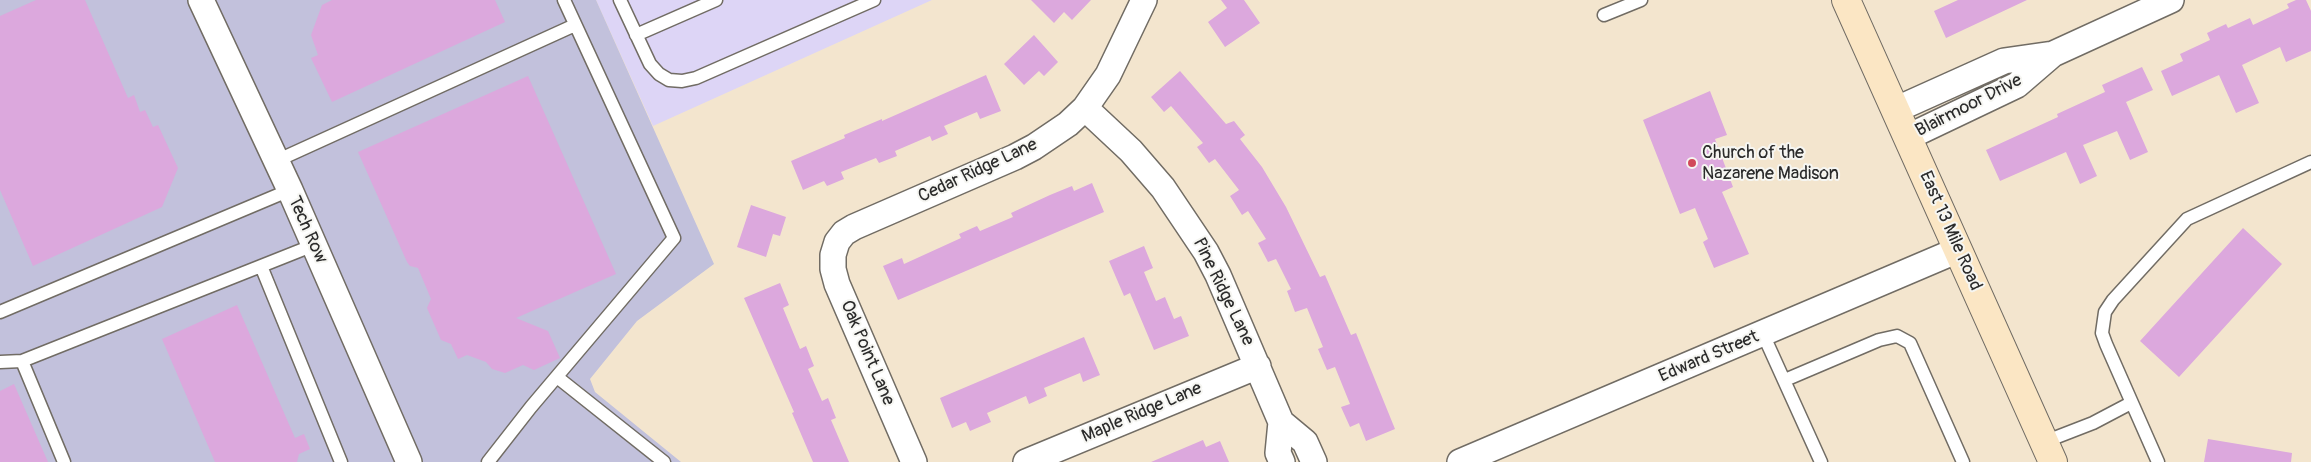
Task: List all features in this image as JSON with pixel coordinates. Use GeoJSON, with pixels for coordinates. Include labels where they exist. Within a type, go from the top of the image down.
{"type":"FeatureCollection","features":[{"type":"Feature","properties":{"kind":"main road","name":"East 13 Mile Road"},"geometry":{"type":"LineString","coordinates":[[1846,0],[2048,452]]}},
{"type":"Feature","properties":{"kind":"street","name":"Tech Row"},"geometry":{"type":"LineString","coordinates":[[201,0],[290,190],[410,462]]}},
{"type":"Feature","properties":{"kind":"street","name":"Cedar Ridge Lane"},"geometry":{"type":"LineString","coordinates":[[837,242],[844,233],[867,220],[1015,157],[1034,147],[1068,124],[1085,108],[1108,75],[1144,0]]}},
{"type":"Feature","properties":{"kind":"street","name":"Blairmoor Drive"},"geometry":{"type":"LineString","coordinates":[[1895,110],[2004,61],[2052,54],[2171,0]]}},
{"type":"Feature","properties":{"kind":"street","name":"Blairmoor Drive"},"geometry":{"type":"LineString","coordinates":[[1908,137],[2017,85],[2052,54]]}},
{"type":"Feature","properties":{"kind":"street","name":"Pine Ridge Lane"},"geometry":{"type":"LineString","coordinates":[[1085,108],[1142,164],[1178,209],[1218,275],[1280,422],[1278,453],[1282,462]]}},
{"type":"Feature","properties":{"kind":"street","name":"Oak Point Lane"},"geometry":{"type":"LineString","coordinates":[[837,242],[833,254],[833,269],[837,284],[914,462]]}},
{"type":"Feature","properties":{"kind":"street","name":"Edward Street"},"geometry":{"type":"LineString","coordinates":[[1460,462],[1958,250]]}},
{"type":"Feature","properties":{"kind":"street","name":"Maple Ridge Lane"},"geometry":{"type":"LineString","coordinates":[[1026,462],[1258,366]]}},
{"type":"Feature","properties":{"kind":"street","name":"Pine Ridge Lane"},"geometry":{"type":"LineString","coordinates":[[1280,422],[1305,442],[1314,462]]}},
{"type":"Feature","properties":{"kind":"lane"},"geometry":{"type":"LineString","coordinates":[[488,462],[674,238],[564,0]]}},
{"type":"Feature","properties":{"kind":"lane"},"geometry":{"type":"LineString","coordinates":[[620,0],[650,64],[658,74],[669,80],[682,81],[696,78],[874,0]]}},
{"type":"Feature","properties":{"kind":"lane"},"geometry":{"type":"LineString","coordinates":[[636,35],[698,4],[716,0]]}},
{"type":"Feature","properties":{"kind":"lane"},"geometry":{"type":"LineString","coordinates":[[1604,15],[1641,0]]}},
{"type":"Feature","properties":{"kind":"lane"},"geometry":{"type":"LineString","coordinates":[[276,161],[575,25]]}},
{"type":"Feature","properties":{"kind":"lane"},"geometry":{"type":"LineString","coordinates":[[2154,460],[2102,332],[2102,322],[2109,305],[2187,219],[2311,162]]}},
{"type":"Feature","properties":{"kind":"lane"},"geometry":{"type":"LineString","coordinates":[[0,312],[290,190]]}},
{"type":"Feature","properties":{"kind":"lane"},"geometry":{"type":"LineString","coordinates":[[0,362],[22,361],[314,245]]}},
{"type":"Feature","properties":{"kind":"lane"},"geometry":{"type":"LineString","coordinates":[[261,266],[341,462]]}},
{"type":"Feature","properties":{"kind":"lane"},"geometry":{"type":"LineString","coordinates":[[1763,334],[1820,462]]}},
{"type":"Feature","properties":{"kind":"lane"},"geometry":{"type":"LineString","coordinates":[[1785,380],[1879,340],[1897,336],[1910,343],[1963,462]]}},
{"type":"Feature","properties":{"kind":"lane"},"geometry":{"type":"LineString","coordinates":[[22,361],[64,462]]}},
{"type":"Feature","properties":{"kind":"lane"},"geometry":{"type":"LineString","coordinates":[[557,377],[664,462]]}},
{"type":"Feature","properties":{"kind":"lane"},"geometry":{"type":"LineString","coordinates":[[2048,452],[2094,423],[2131,403]]}},
{"type":"Feature","properties":{"kind":"shaded area"},"geometry":{"type":"Polygon","coordinates":[[[0,0],[596,0],[714,264],[637,321],[590,379],[595,392],[681,462],[0,462],[0,0]]]}},
{"type":"Feature","properties":{"kind":"shaded area"},"geometry":{"type":"Polygon","coordinates":[[[596,0],[932,0],[653,126],[596,0]]]}},
{"type":"Feature","properties":{"kind":"building"},"geometry":{"type":"Polygon","coordinates":[[[36,0],[85,0],[128,98],[134,95],[140,112],[145,110],[153,127],[158,125],[178,168],[162,207],[33,266],[0,190],[0,16],[36,0]]]}},
{"type":"Feature","properties":{"kind":"building"},"geometry":{"type":"Polygon","coordinates":[[[332,0],[495,0],[505,22],[332,102],[311,58],[318,55],[311,35],[322,5],[332,0]]]}},
{"type":"Feature","properties":{"kind":"building"},"geometry":{"type":"Polygon","coordinates":[[[1031,0],[1091,0],[1072,20],[1064,12],[1054,23],[1031,0]]]}},
{"type":"Feature","properties":{"kind":"building"},"geometry":{"type":"Polygon","coordinates":[[[1221,0],[1244,0],[1260,23],[1225,47],[1208,22],[1227,8],[1221,0]]]}},
{"type":"Feature","properties":{"kind":"building"},"geometry":{"type":"Polygon","coordinates":[[[1958,0],[2027,0],[1946,38],[1934,11],[1958,0]]]}},
{"type":"Feature","properties":{"kind":"building"},"geometry":{"type":"Polygon","coordinates":[[[2296,0],[2306,0],[2311,11],[2311,51],[2286,62],[2280,47],[2242,65],[2259,103],[2236,113],[2219,75],[2172,96],[2161,71],[2183,61],[2180,54],[2210,40],[2207,33],[2226,24],[2228,28],[2250,18],[2253,25],[2289,8],[2287,4],[2296,0]]]}},
{"type":"Feature","properties":{"kind":"building"},"geometry":{"type":"Polygon","coordinates":[[[1034,35],[1058,62],[1044,76],[1039,71],[1024,85],[1004,64],[1034,35]]]}},
{"type":"Feature","properties":{"kind":"building"},"geometry":{"type":"Polygon","coordinates":[[[2142,67],[2153,90],[2126,102],[2148,152],[2130,160],[2117,131],[2083,145],[2097,176],[2080,184],[2066,152],[2000,181],[1986,150],[2058,117],[2057,114],[2105,92],[2102,85],[2142,67]]]}},
{"type":"Feature","properties":{"kind":"building"},"geometry":{"type":"Polygon","coordinates":[[[1180,71],[1226,124],[1234,121],[1245,135],[1240,139],[1262,167],[1286,207],[1320,277],[1325,275],[1351,335],[1356,333],[1395,429],[1366,441],[1359,423],[1350,427],[1341,407],[1350,404],[1335,367],[1327,370],[1318,349],[1323,347],[1307,308],[1295,312],[1287,291],[1291,289],[1276,259],[1268,262],[1258,243],[1266,239],[1248,211],[1242,215],[1230,196],[1239,190],[1215,159],[1209,163],[1197,147],[1203,143],[1171,106],[1164,112],[1151,97],[1180,71]]]}},
{"type":"Feature","properties":{"kind":"building"},"geometry":{"type":"Polygon","coordinates":[[[986,75],[1001,111],[980,119],[977,112],[944,126],[948,134],[932,141],[930,136],[895,151],[897,156],[879,163],[876,158],[841,172],[844,179],[827,186],[824,181],[803,190],[791,161],[845,138],[844,135],[882,119],[882,121],[986,75]]]}},
{"type":"Feature","properties":{"kind":"building"},"geometry":{"type":"Polygon","coordinates":[[[528,76],[616,274],[516,318],[548,331],[560,358],[534,370],[523,365],[505,373],[492,369],[486,362],[467,355],[458,359],[451,344],[441,340],[427,308],[431,299],[418,268],[410,266],[407,262],[358,152],[528,76]]]}},
{"type":"Feature","properties":{"kind":"building","name":"Church of the Nazarene Madison"},"geometry":{"type":"Polygon","coordinates":[[[1710,91],[1727,135],[1715,139],[1733,187],[1722,192],[1749,254],[1714,268],[1703,242],[1708,239],[1695,208],[1680,214],[1643,120],[1710,91]]]}},
{"type":"Feature","properties":{"kind":"building"},"geometry":{"type":"Polygon","coordinates":[[[1092,183],[1104,212],[898,300],[883,266],[902,258],[904,264],[961,238],[959,234],[977,226],[980,231],[1013,217],[1011,213],[1050,195],[1072,186],[1074,191],[1092,183]]]}},
{"type":"Feature","properties":{"kind":"building"},"geometry":{"type":"Polygon","coordinates":[[[751,205],[786,217],[780,236],[773,234],[766,257],[737,247],[751,205]]]}},
{"type":"Feature","properties":{"kind":"building"},"geometry":{"type":"Polygon","coordinates":[[[2243,228],[2282,264],[2179,377],[2140,341],[2243,228]]]}},
{"type":"Feature","properties":{"kind":"building"},"geometry":{"type":"Polygon","coordinates":[[[1144,246],[1153,268],[1144,272],[1156,301],[1165,297],[1174,319],[1181,316],[1189,336],[1154,350],[1130,293],[1124,296],[1109,261],[1144,246]]]}},
{"type":"Feature","properties":{"kind":"building"},"geometry":{"type":"Polygon","coordinates":[[[780,283],[789,305],[783,308],[800,349],[806,346],[814,366],[808,369],[822,401],[828,398],[836,418],[831,420],[849,462],[813,462],[792,413],[794,412],[744,298],[780,283]]]}},
{"type":"Feature","properties":{"kind":"building"},"geometry":{"type":"Polygon","coordinates":[[[237,305],[295,438],[304,434],[310,449],[299,454],[297,462],[215,462],[162,339],[237,305]]]}},
{"type":"Feature","properties":{"kind":"building"},"geometry":{"type":"Polygon","coordinates":[[[1084,337],[1100,375],[1083,382],[1080,373],[1044,388],[1047,396],[1029,404],[1026,396],[987,413],[991,422],[970,431],[966,422],[952,428],[940,398],[1084,337]]]}},
{"type":"Feature","properties":{"kind":"building"},"geometry":{"type":"Polygon","coordinates":[[[14,384],[48,462],[0,462],[0,391],[14,384]]]}},
{"type":"Feature","properties":{"kind":"building"},"geometry":{"type":"Polygon","coordinates":[[[2208,439],[2292,453],[2291,462],[2204,462],[2208,439]]]}},
{"type":"Feature","properties":{"kind":"building"},"geometry":{"type":"Polygon","coordinates":[[[1203,440],[1206,447],[1220,441],[1229,462],[1151,462],[1203,440]]]}},
{"type":"Feature","properties":{"kind":"place","name":"Church of the Nazarene Madison"},"geometry":{"type":"Point","coordinates":[1692,163]}}]}
